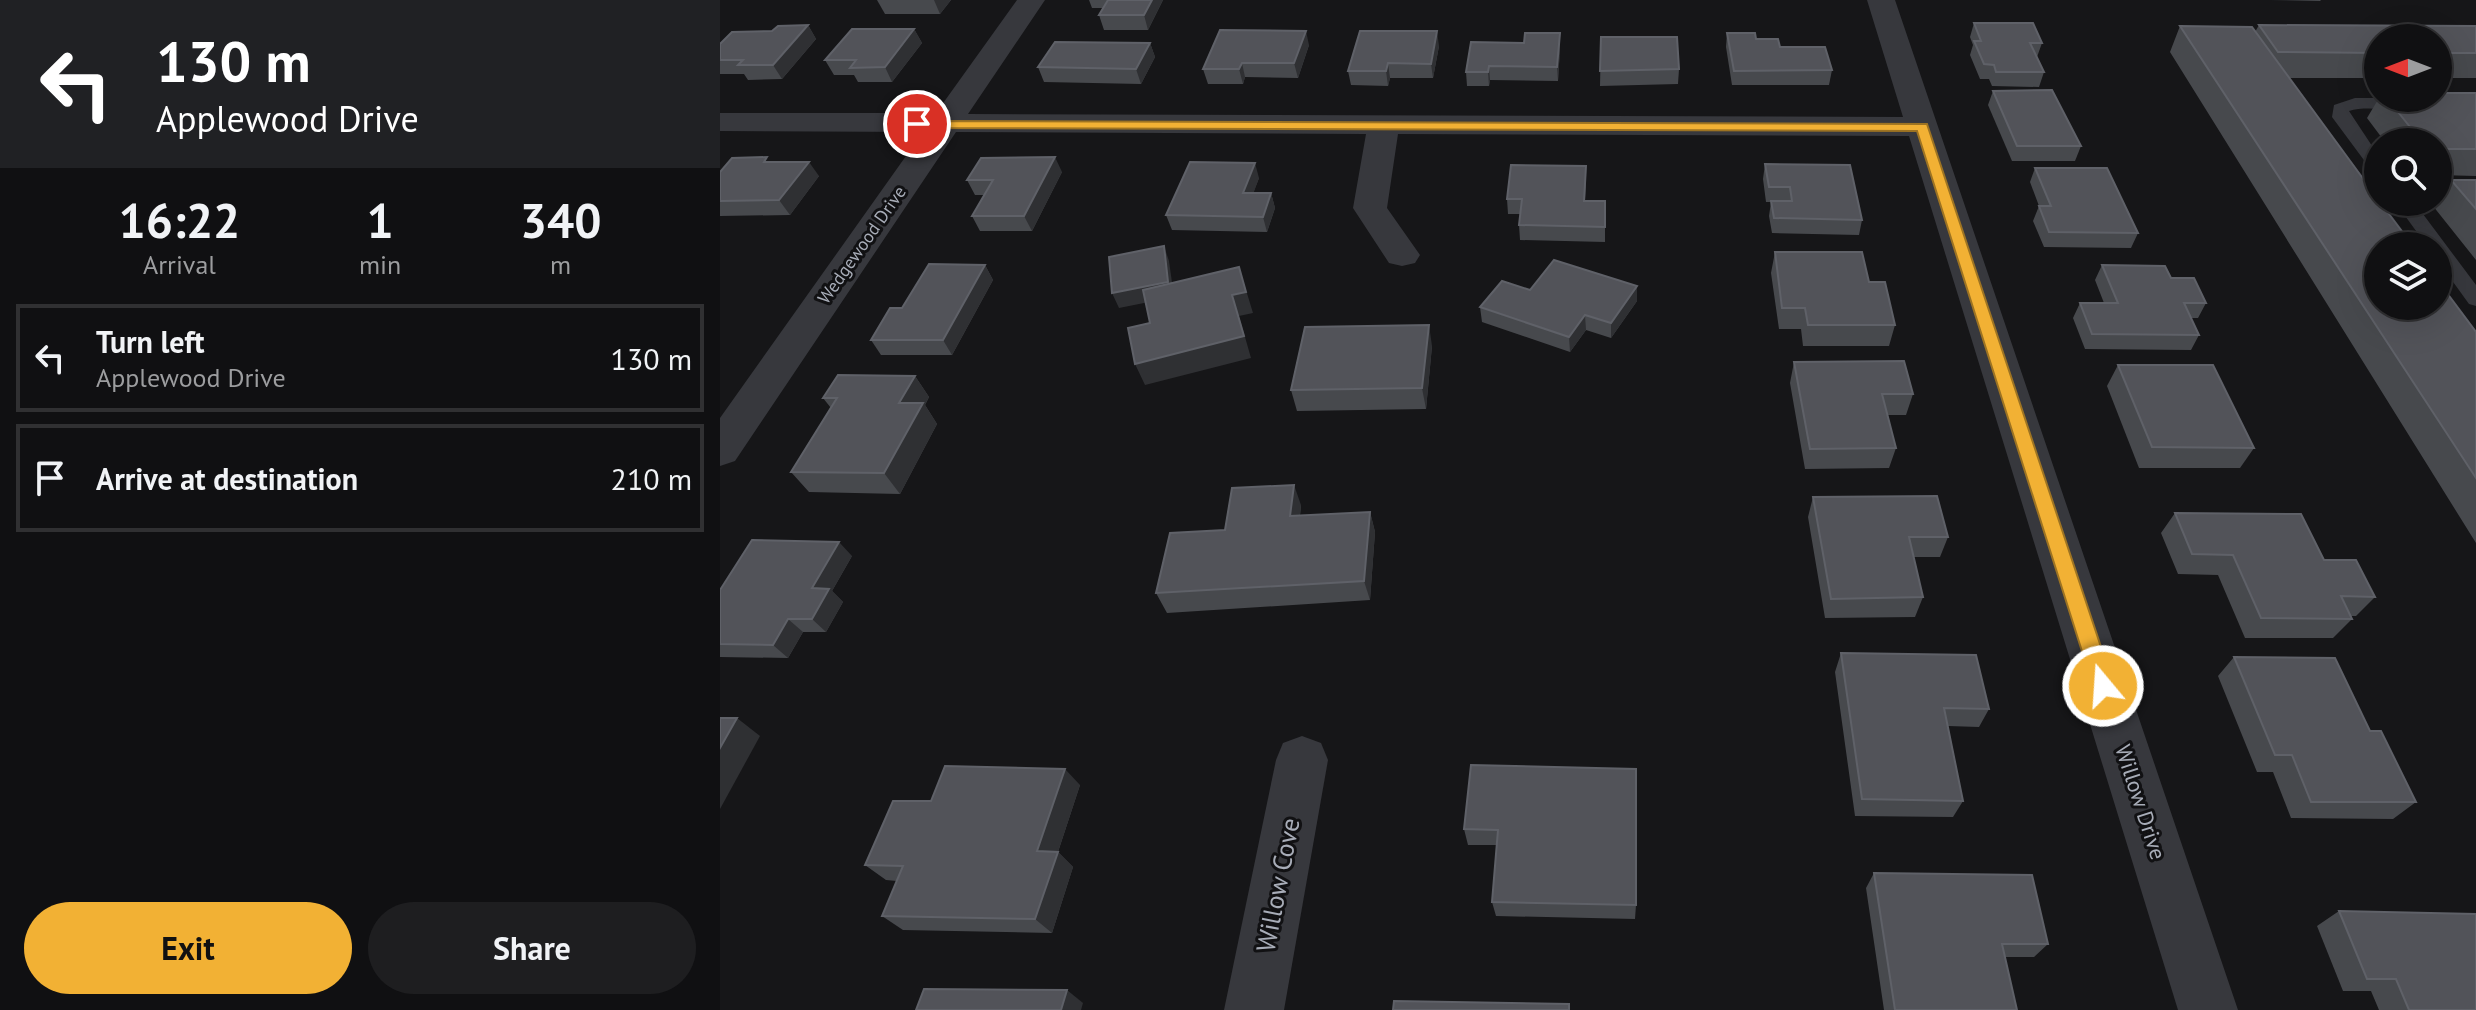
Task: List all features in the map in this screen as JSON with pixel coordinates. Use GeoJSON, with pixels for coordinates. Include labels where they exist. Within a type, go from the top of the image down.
{"type":"FeatureCollection","features":[{"type":"Feature","properties":{"kind":"street","name":"Wedgewood Drive"},"geometry":{"type":"LineString","coordinates":[[720,450],[1031,0]]}},
{"type":"Feature","properties":{"kind":"street","name":"Willow Drive"},"geometry":{"type":"LineString","coordinates":[[1881,0],[2208,1010]]}},
{"type":"Feature","properties":{"kind":"street"},"geometry":{"type":"LineString","coordinates":[[720,122],[1922,127]]}},
{"type":"Feature","properties":{"kind":"street"},"geometry":{"type":"LineString","coordinates":[[1384,124],[1370,208],[1402,255]]}},
{"type":"Feature","properties":{"kind":"street","name":"Willow Cove"},"geometry":{"type":"LineString","coordinates":[[1254,1010],[1302,760]]}},
{"type":"Feature","properties":{"kind":"lane"},"geometry":{"type":"LineString","coordinates":[[2364,103],[2340,109],[2341,117],[2364,148]]}},
{"type":"Feature","properties":{"kind":"lane"},"geometry":{"type":"LineString","coordinates":[[2452,192],[2476,192]]}},
{"type":"Feature","properties":{"kind":"lane"},"geometry":{"type":"LineString","coordinates":[[2452,266],[2473,292]]}},
{"type":"Feature","properties":{"kind":"building"},"geometry":{"type":"Polygon","coordinates":[[[1108,0],[1152,0],[1144,15],[1099,15],[1108,0]]]}},
{"type":"Feature","properties":{"kind":"building"},"geometry":{"type":"Polygon","coordinates":[[[1974,23],[2033,23],[2042,43],[2030,43],[2044,72],[1996,72],[1994,65],[1984,64],[1974,41],[1981,41],[1974,23]]]}},
{"type":"Feature","properties":{"kind":"building"},"geometry":{"type":"Polygon","coordinates":[[[808,25],[773,65],[738,65],[743,60],[720,60],[720,44],[732,32],[772,31],[778,26],[808,25]]]}},
{"type":"Feature","properties":{"kind":"building"},"geometry":{"type":"Polygon","coordinates":[[[2259,25],[2364,25],[2364,53],[2278,52],[2259,25]]]}},
{"type":"Feature","properties":{"kind":"building"},"geometry":{"type":"Polygon","coordinates":[[[2180,26],[2252,27],[2364,180],[2364,216],[2390,216],[2402,232],[2364,232],[2364,307],[2180,26]]]}},
{"type":"Feature","properties":{"kind":"building"},"geometry":{"type":"Polygon","coordinates":[[[2452,26],[2476,26],[2476,53],[2452,53],[2452,26]]]}},
{"type":"Feature","properties":{"kind":"building"},"geometry":{"type":"Polygon","coordinates":[[[852,29],[914,29],[885,67],[850,68],[856,60],[825,60],[852,29]]]}},
{"type":"Feature","properties":{"kind":"building"},"geometry":{"type":"Polygon","coordinates":[[[1220,30],[1306,31],[1294,63],[1242,63],[1239,69],[1203,69],[1220,30]]]}},
{"type":"Feature","properties":{"kind":"building"},"geometry":{"type":"Polygon","coordinates":[[[1360,31],[1437,31],[1431,64],[1388,63],[1386,71],[1348,71],[1360,31]]]}},
{"type":"Feature","properties":{"kind":"building"},"geometry":{"type":"Polygon","coordinates":[[[1525,33],[1560,33],[1557,67],[1489,66],[1488,72],[1466,72],[1471,42],[1524,43],[1525,33]]]}},
{"type":"Feature","properties":{"kind":"building"},"geometry":{"type":"Polygon","coordinates":[[[1727,33],[1755,33],[1756,39],[1778,39],[1780,47],[1825,47],[1832,70],[1734,71],[1727,33]]]}},
{"type":"Feature","properties":{"kind":"building"},"geometry":{"type":"Polygon","coordinates":[[[1601,37],[1677,37],[1679,69],[1600,71],[1601,37]]]}},
{"type":"Feature","properties":{"kind":"building"},"geometry":{"type":"Polygon","coordinates":[[[1055,42],[1150,43],[1136,69],[1038,67],[1055,42]]]}},
{"type":"Feature","properties":{"kind":"building"},"geometry":{"type":"Polygon","coordinates":[[[2052,90],[2081,146],[2017,146],[1993,91],[2052,90]]]}},
{"type":"Feature","properties":{"kind":"building"},"geometry":{"type":"Polygon","coordinates":[[[2452,93],[2476,93],[2476,149],[2452,149],[2452,128],[2411,128],[2398,112],[2452,112],[2452,93]]]}},
{"type":"Feature","properties":{"kind":"building"},"geometry":{"type":"Polygon","coordinates":[[[767,157],[764,162],[809,162],[779,200],[720,201],[720,172],[732,158],[767,157]]]}},
{"type":"Feature","properties":{"kind":"building"},"geometry":{"type":"Polygon","coordinates":[[[1055,157],[1024,216],[972,216],[993,180],[967,180],[981,158],[1055,157]]]}},
{"type":"Feature","properties":{"kind":"building"},"geometry":{"type":"Polygon","coordinates":[[[1190,162],[1255,163],[1243,193],[1271,193],[1263,217],[1166,215],[1190,162]]]}},
{"type":"Feature","properties":{"kind":"building"},"geometry":{"type":"Polygon","coordinates":[[[1765,164],[1850,165],[1862,220],[1774,218],[1771,201],[1792,201],[1790,187],[1769,187],[1765,164]]]}},
{"type":"Feature","properties":{"kind":"building"},"geometry":{"type":"Polygon","coordinates":[[[1511,165],[1586,166],[1584,201],[1605,201],[1605,227],[1519,225],[1522,199],[1507,199],[1511,165]]]}},
{"type":"Feature","properties":{"kind":"building"},"geometry":{"type":"Polygon","coordinates":[[[2035,168],[2107,168],[2138,233],[2049,232],[2039,206],[2051,206],[2035,168]]]}},
{"type":"Feature","properties":{"kind":"building"},"geometry":{"type":"Polygon","coordinates":[[[2452,180],[2476,180],[2476,209],[2452,181],[2452,180]]]}},
{"type":"Feature","properties":{"kind":"building"},"geometry":{"type":"Polygon","coordinates":[[[1164,246],[1168,282],[1112,293],[1109,257],[1164,246]]]}},
{"type":"Feature","properties":{"kind":"building"},"geometry":{"type":"Polygon","coordinates":[[[1775,252],[1862,252],[1869,282],[1885,282],[1895,325],[1808,325],[1805,308],[1782,308],[1775,252]]]}},
{"type":"Feature","properties":{"kind":"building"},"geometry":{"type":"Polygon","coordinates":[[[1554,260],[1637,286],[1611,323],[1585,315],[1569,337],[1480,307],[1502,281],[1530,290],[1554,260]]]}},
{"type":"Feature","properties":{"kind":"building"},"geometry":{"type":"Polygon","coordinates":[[[929,264],[985,265],[943,340],[871,340],[890,308],[902,308],[929,264]]]}},
{"type":"Feature","properties":{"kind":"building"},"geometry":{"type":"Polygon","coordinates":[[[2102,265],[2165,266],[2171,278],[2194,278],[2206,303],[2184,303],[2199,335],[2092,334],[2080,303],[2118,303],[2102,265]]]}},
{"type":"Feature","properties":{"kind":"building"},"geometry":{"type":"Polygon","coordinates":[[[1239,267],[1246,292],[1232,295],[1244,336],[1135,364],[1128,328],[1150,323],[1143,290],[1239,267]]]}},
{"type":"Feature","properties":{"kind":"building"},"geometry":{"type":"Polygon","coordinates":[[[2452,300],[2476,332],[2476,478],[2373,320],[2452,320],[2452,300]]]}},
{"type":"Feature","properties":{"kind":"building"},"geometry":{"type":"Polygon","coordinates":[[[1429,325],[1422,388],[1291,390],[1305,327],[1429,325]]]}},
{"type":"Feature","properties":{"kind":"building"},"geometry":{"type":"Polygon","coordinates":[[[1904,361],[1913,394],[1882,394],[1896,448],[1810,449],[1794,362],[1904,361]]]}},
{"type":"Feature","properties":{"kind":"building"},"geometry":{"type":"Polygon","coordinates":[[[2118,365],[2213,365],[2254,448],[2152,447],[2118,365]]]}},
{"type":"Feature","properties":{"kind":"building"},"geometry":{"type":"Polygon","coordinates":[[[838,375],[915,376],[899,403],[923,403],[884,473],[791,472],[837,398],[823,398],[838,375]]]}},
{"type":"Feature","properties":{"kind":"building"},"geometry":{"type":"Polygon","coordinates":[[[1294,485],[1290,516],[1370,512],[1364,581],[1156,593],[1170,533],[1225,530],[1232,488],[1294,485]]]}},
{"type":"Feature","properties":{"kind":"building"},"geometry":{"type":"Polygon","coordinates":[[[1937,496],[1948,537],[1909,537],[1923,597],[1831,599],[1813,497],[1937,496]]]}},
{"type":"Feature","properties":{"kind":"building"},"geometry":{"type":"Polygon","coordinates":[[[2175,513],[2301,514],[2324,560],[2356,560],[2375,597],[2341,596],[2352,619],[2261,618],[2233,555],[2192,554],[2175,513]]]}},
{"type":"Feature","properties":{"kind":"building"},"geometry":{"type":"Polygon","coordinates":[[[752,540],[839,542],[812,588],[829,589],[812,619],[788,619],[773,645],[720,644],[720,590],[752,540]]]}},
{"type":"Feature","properties":{"kind":"building"},"geometry":{"type":"Polygon","coordinates":[[[1841,653],[1976,655],[1989,709],[1944,708],[1963,801],[1862,799],[1841,653]]]}},
{"type":"Feature","properties":{"kind":"building"},"geometry":{"type":"Polygon","coordinates":[[[2234,657],[2335,658],[2370,731],[2381,731],[2416,802],[2311,802],[2292,755],[2275,755],[2234,657]]]}},
{"type":"Feature","properties":{"kind":"building"},"geometry":{"type":"Polygon","coordinates":[[[720,718],[737,718],[720,748],[720,718]]]}},
{"type":"Feature","properties":{"kind":"building"},"geometry":{"type":"Polygon","coordinates":[[[1471,765],[1636,769],[1636,905],[1492,902],[1498,830],[1464,829],[1471,765]]]}},
{"type":"Feature","properties":{"kind":"building"},"geometry":{"type":"Polygon","coordinates":[[[945,766],[1065,769],[1037,851],[1058,852],[1035,919],[882,916],[903,866],[865,865],[893,801],[931,801],[945,766]]]}},
{"type":"Feature","properties":{"kind":"building"},"geometry":{"type":"Polygon","coordinates":[[[1874,873],[2032,875],[2048,944],[2002,944],[2017,1010],[1895,1010],[1874,873]]]}},
{"type":"Feature","properties":{"kind":"building"},"geometry":{"type":"Polygon","coordinates":[[[2339,911],[2476,914],[2476,1010],[2409,1010],[2396,979],[2367,979],[2339,911]]]}},
{"type":"Feature","properties":{"kind":"building"},"geometry":{"type":"Polygon","coordinates":[[[924,989],[1067,990],[1061,1010],[916,1010],[924,989]]]}},
{"type":"Feature","properties":{"kind":"building"},"geometry":{"type":"Polygon","coordinates":[[[1394,1001],[1569,1004],[1569,1010],[1393,1010],[1394,1001]]]}},
{"type":"Feature","properties":{"kind":"route"},"geometry":{"type":"LineString","coordinates":[[917,124],[1922,127],[2103,686]]}}]}
